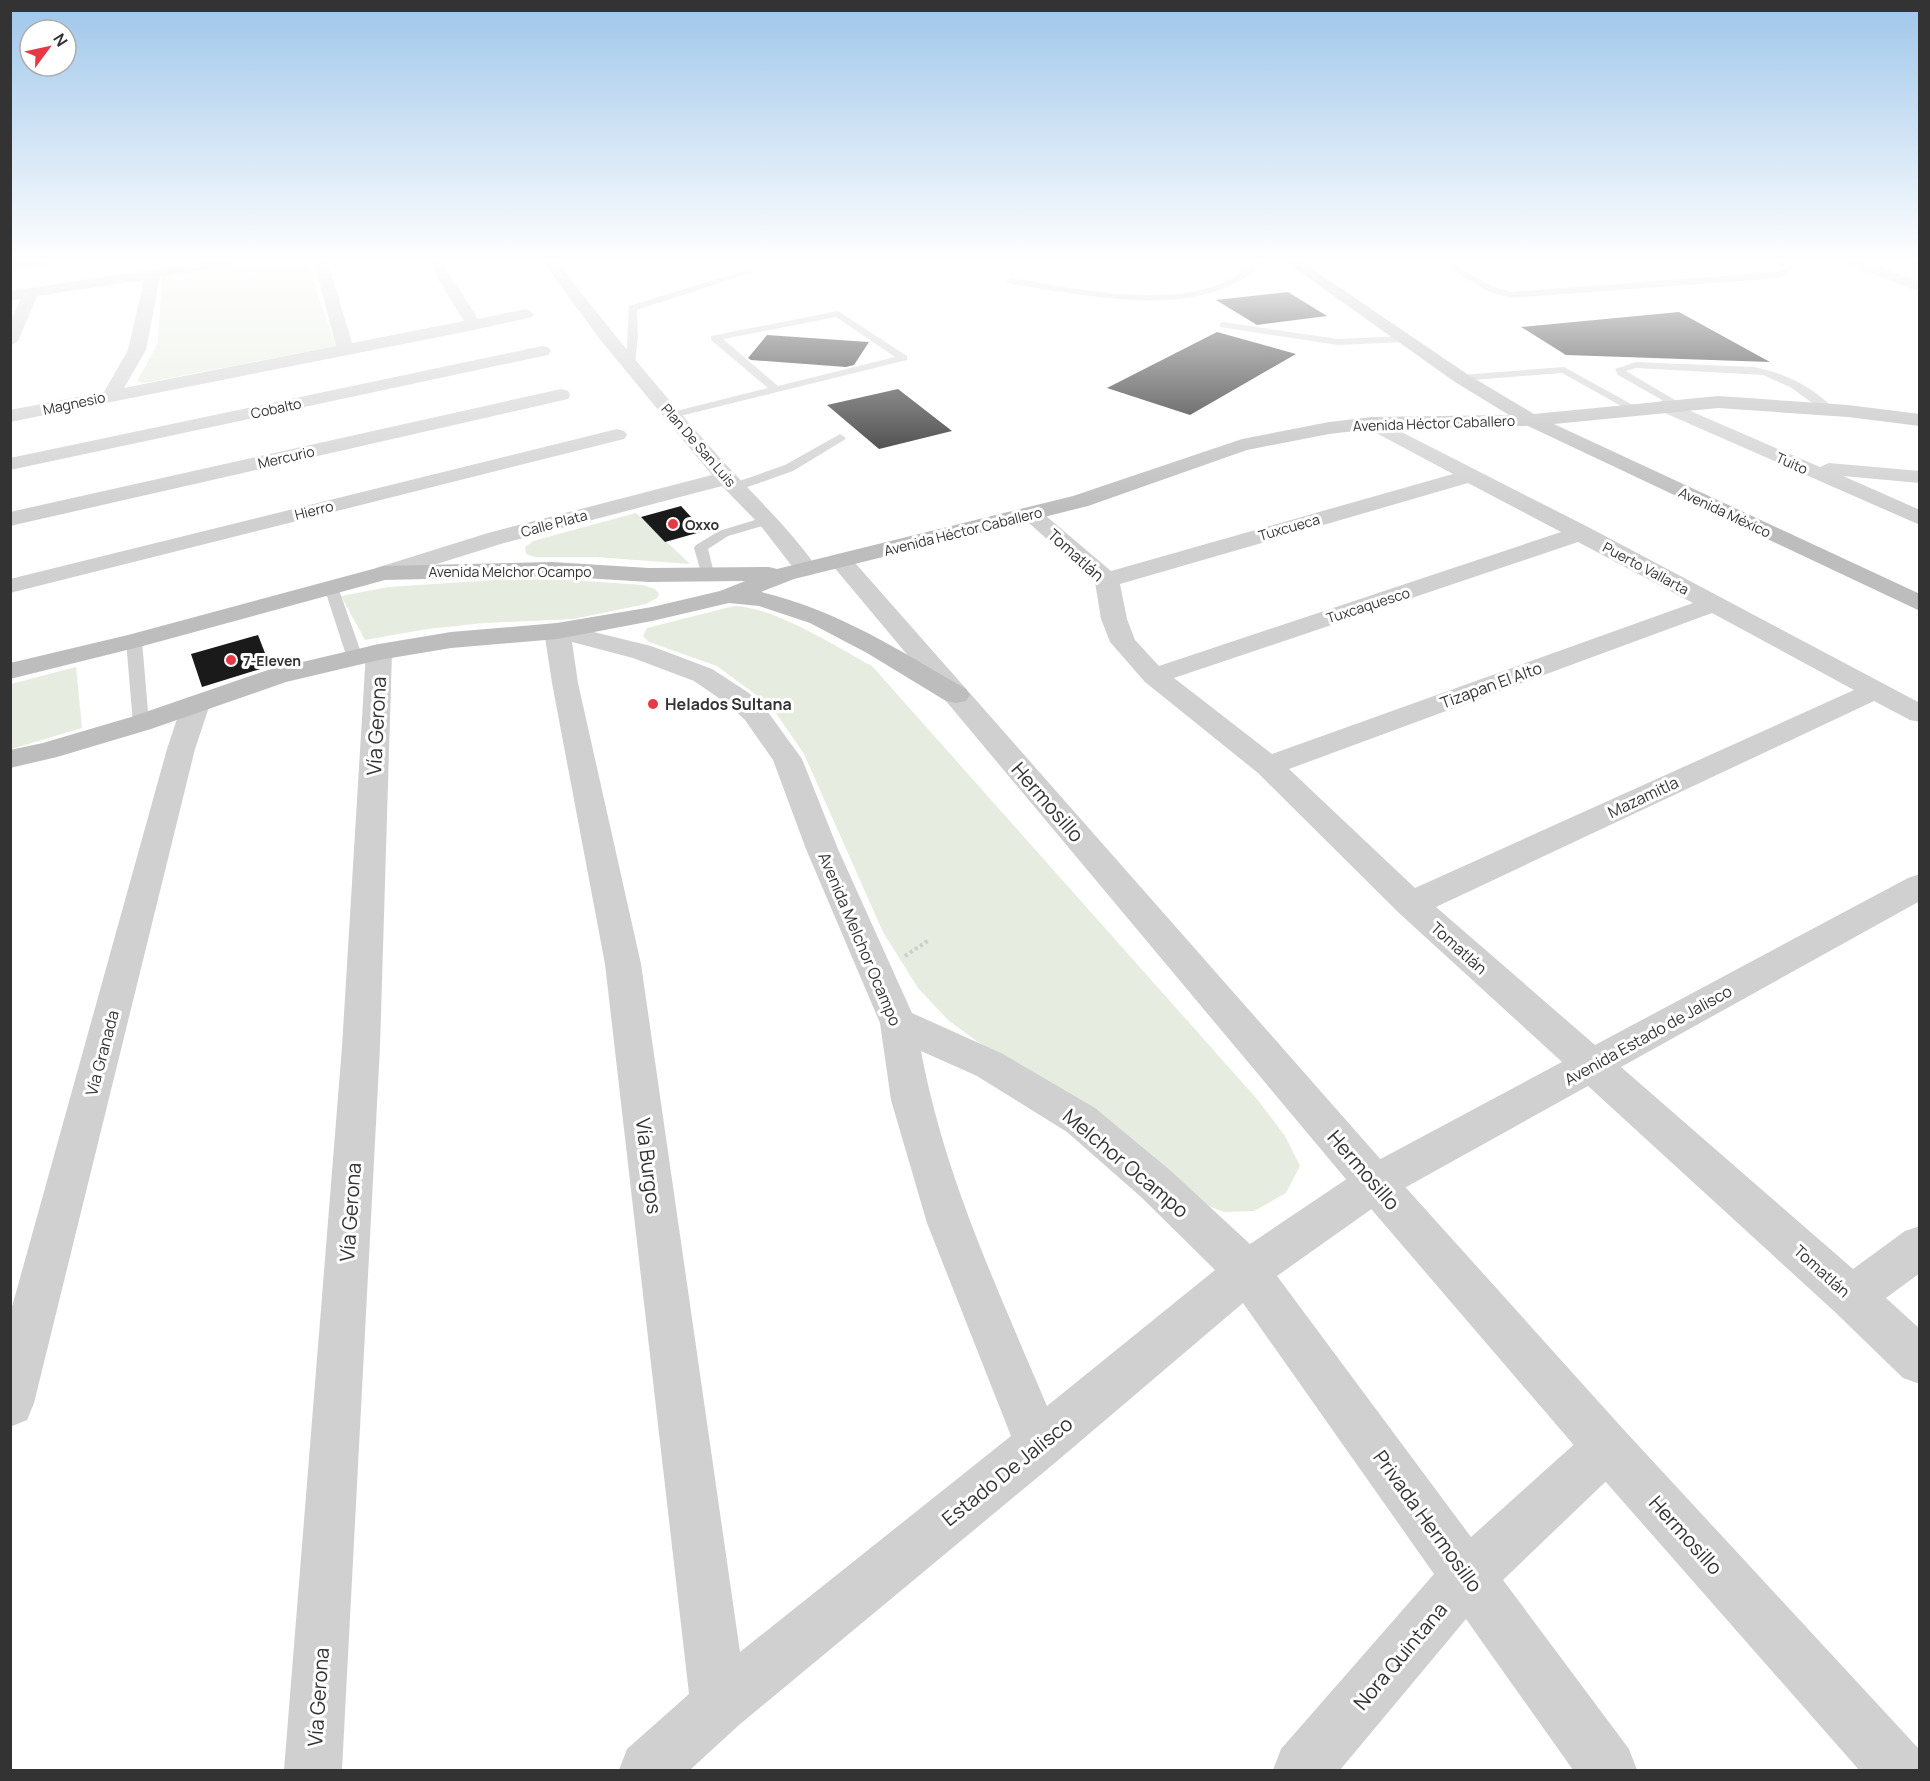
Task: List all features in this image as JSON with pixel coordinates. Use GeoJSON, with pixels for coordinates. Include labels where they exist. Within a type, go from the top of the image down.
{"type":"FeatureCollection","features":[{"type":"Feature","properties":{"kind":"main road","name":"Avenida México"},"geometry":{"type":"LineString","coordinates":[[1413,345],[1469,383],[1531,420],[1920,604]]}},
{"type":"Feature","properties":{"kind":"main road"},"geometry":{"type":"LineString","coordinates":[[1469,383],[1528,402],[1589,414]]}},
{"type":"Feature","properties":{"kind":"main road","name":"Avenida Héctor Caballero"},"geometry":{"type":"LineString","coordinates":[[811,568],[1030,515],[1080,501],[1242,446],[1329,428],[1372,423],[1531,420],[1718,402],[1920,413]]}},
{"type":"Feature","properties":{"kind":"main road","name":"Avenida Héctor Caballero"},"geometry":{"type":"LineString","coordinates":[[1839,410],[1920,420]]}},
{"type":"Feature","properties":{"kind":"main road","name":"Avenida Melchor Ocampo"},"geometry":{"type":"LineString","coordinates":[[10,671],[134,641],[384,573],[552,569],[649,575],[811,568]]}},
{"type":"Feature","properties":{"kind":"main road","name":"Avenida Melchor Ocampo"},"geometry":{"type":"LineString","coordinates":[[10,759],[47,751],[141,723],[277,676],[367,655],[451,640],[557,631],[652,614],[728,596],[811,568]]}},
{"type":"Feature","properties":{"kind":"main road"},"geometry":{"type":"LineString","coordinates":[[649,575],[664,585],[665,595],[652,614]]}},
{"type":"Feature","properties":{"kind":"main road"},"geometry":{"type":"LineString","coordinates":[[728,596],[771,601],[812,615],[877,649],[956,695]]}},
{"type":"Feature","properties":{"kind":"street"},"geometry":{"type":"LineString","coordinates":[[111,395],[137,345]]}},
{"type":"Feature","properties":{"kind":"street","name":"Magnesio"},"geometry":{"type":"LineString","coordinates":[[10,416],[361,345]]}},
{"type":"Feature","properties":{"kind":"street","name":"Plan De San Luis"},"geometry":{"type":"LineString","coordinates":[[615,345],[672,415],[811,568]]}},
{"type":"Feature","properties":{"kind":"street","name":"Cobalto"},"geometry":{"type":"LineString","coordinates":[[10,464],[542,351]]}},
{"type":"Feature","properties":{"kind":"street","name":"Mercurio"},"geometry":{"type":"LineString","coordinates":[[10,519],[561,395]]}},
{"type":"Feature","properties":{"kind":"street","name":"Tuito"},"geometry":{"type":"LineString","coordinates":[[1671,406],[1802,467],[1920,518]]}},
{"type":"Feature","properties":{"kind":"street","name":"Puerto Vallarta"},"geometry":{"type":"LineString","coordinates":[[1372,423],[1920,714]]}},
{"type":"Feature","properties":{"kind":"street","name":"Hierro"},"geometry":{"type":"LineString","coordinates":[[10,586],[617,435]]}},
{"type":"Feature","properties":{"kind":"street"},"geometry":{"type":"LineString","coordinates":[[1802,467],[1920,477]]}},
{"type":"Feature","properties":{"kind":"street","name":"Tuxcueca"},"geometry":{"type":"LineString","coordinates":[[1107,580],[1472,475]]}},
{"type":"Feature","properties":{"kind":"street","name":"Calle Plata"},"geometry":{"type":"LineString","coordinates":[[384,573],[496,538],[731,482]]}},
{"type":"Feature","properties":{"kind":"street","name":"Tomatlán"},"geometry":{"type":"LineString","coordinates":[[1030,515],[1107,580],[1114,619],[1123,642],[1154,676],[1268,766],[1411,904],[1852,1297],[1920,1361]]}},
{"type":"Feature","properties":{"kind":"street","name":"Tuxcaquesco"},"geometry":{"type":"LineString","coordinates":[[1154,676],[1582,533]]}},
{"type":"Feature","properties":{"kind":"street","name":"Hermosillo"},"geometry":{"type":"LineString","coordinates":[[811,568],[956,695],[1375,1183],[1607,1447],[1898,1770]]}},
{"type":"Feature","properties":{"kind":"street","name":"Tizapan El Alto"},"geometry":{"type":"LineString","coordinates":[[1268,766],[1714,604]]}},
{"type":"Feature","properties":{"kind":"street","name":"Avenida Melchor Ocampo"},"geometry":{"type":"LineString","coordinates":[[557,631],[642,651],[685,667],[739,699],[755,714],[787,759],[822,849],[898,1023],[911,1100],[948,1223],[1039,1445]]}},
{"type":"Feature","properties":{"kind":"street","name":"Vía Burgos"},"geometry":{"type":"LineString","coordinates":[[557,631],[564,683],[623,964],[719,1706]]}},
{"type":"Feature","properties":{"kind":"street","name":"Vía Gerona"},"geometry":{"type":"LineString","coordinates":[[313,1770],[361,1047],[367,655]]}},
{"type":"Feature","properties":{"kind":"street","name":"Mazamitla"},"geometry":{"type":"LineString","coordinates":[[1411,904],[1875,690]]}},
{"type":"Feature","properties":{"kind":"street","name":"Vía Granada"},"geometry":{"type":"LineString","coordinates":[[10,1402],[181,749],[196,704]]}},
{"type":"Feature","properties":{"kind":"street","name":"Avenida Estado de Jalisco"},"geometry":{"type":"LineString","coordinates":[[1375,1183],[1920,886]]}},
{"type":"Feature","properties":{"kind":"street","name":"Melchor Ocampo"},"geometry":{"type":"LineString","coordinates":[[898,1023],[990,1065],[1081,1120],[1156,1184],[1247,1271]]}},
{"type":"Feature","properties":{"kind":"street","name":"Estado De Jalisco"},"geometry":{"type":"LineString","coordinates":[[648,1770],[719,1706],[1039,1445],[1247,1271],[1375,1183]]}},
{"type":"Feature","properties":{"kind":"street"},"geometry":{"type":"LineString","coordinates":[[1852,1297],[1920,1246]]}},
{"type":"Feature","properties":{"kind":"street","name":"Privada Hermosillo"},"geometry":{"type":"LineString","coordinates":[[1247,1271],[1608,1770]]}},
{"type":"Feature","properties":{"kind":"street","name":"Nora Quintana"},"geometry":{"type":"LineString","coordinates":[[1302,1770],[1468,1576],[1607,1447]]}},
{"type":"Feature","properties":{"kind":"lane"},"geometry":{"type":"LineString","coordinates":[[630,364],[632,345]]}},
{"type":"Feature","properties":{"kind":"lane"},"geometry":{"type":"LineString","coordinates":[[723,345],[777,390]]}},
{"type":"Feature","properties":{"kind":"lane"},"geometry":{"type":"LineString","coordinates":[[672,415],[903,358],[884,345]]}},
{"type":"Feature","properties":{"kind":"lane"},"geometry":{"type":"LineString","coordinates":[[1671,406],[1622,373],[1620,369],[1636,365],[1768,372],[1797,384],[1839,410]]}},
{"type":"Feature","properties":{"kind":"lane"},"geometry":{"type":"LineString","coordinates":[[1469,383],[1520,372],[1560,369],[1636,410]]}},
{"type":"Feature","properties":{"kind":"lane"},"geometry":{"type":"LineString","coordinates":[[1520,372],[1537,376]]}},
{"type":"Feature","properties":{"kind":"lane"},"geometry":{"type":"LineString","coordinates":[[731,482],[789,468],[840,438]]}},
{"type":"Feature","properties":{"kind":"lane"},"geometry":{"type":"LineString","coordinates":[[707,573],[701,548],[707,542],[723,534],[768,520]]}},
{"type":"Feature","properties":{"kind":"lane"},"geometry":{"type":"LineString","coordinates":[[331,587],[367,655]]}},
{"type":"Feature","properties":{"kind":"lane"},"geometry":{"type":"LineString","coordinates":[[134,641],[141,723]]}},
{"type":"Feature","properties":{"kind":"path"},"geometry":{"type":"LineString","coordinates":[[900,959],[929,940]]}},
{"type":"Feature","properties":{"kind":"shaded area"},"geometry":{"type":"Polygon","coordinates":[[[157,345],[336,346],[144,383],[137,381],[157,345]]]}},
{"type":"Feature","properties":{"kind":"shaded area"},"geometry":{"type":"Polygon","coordinates":[[[636,513],[690,564],[596,557],[535,557],[526,554],[525,547],[533,541],[636,513]]]}},
{"type":"Feature","properties":{"kind":"shaded area"},"geometry":{"type":"Polygon","coordinates":[[[511,579],[643,585],[655,589],[659,594],[657,598],[646,604],[573,619],[484,623],[427,629],[365,640],[341,596],[389,587],[511,579]]]}},
{"type":"Feature","properties":{"kind":"shaded area"},"geometry":{"type":"Polygon","coordinates":[[[734,606],[750,608],[786,620],[872,666],[1257,1099],[1285,1136],[1300,1166],[1286,1193],[1254,1211],[1224,1212],[1193,1200],[948,1020],[918,988],[883,932],[804,754],[771,706],[717,666],[649,642],[643,636],[647,628],[734,606]]]}},
{"type":"Feature","properties":{"kind":"shaded area"},"geometry":{"type":"Polygon","coordinates":[[[76,667],[82,728],[11,749],[11,684],[76,667]]]}},
{"type":"Feature","properties":{"kind":"building"},"geometry":{"type":"Polygon","coordinates":[[[759,345],[867,345],[854,365],[846,367],[748,358],[759,345]]]}},
{"type":"Feature","properties":{"kind":"building"},"geometry":{"type":"Polygon","coordinates":[[[1191,345],[1264,345],[1296,354],[1190,415],[1107,388],[1191,345]]]}},
{"type":"Feature","properties":{"kind":"building"},"geometry":{"type":"Polygon","coordinates":[[[1550,345],[1739,345],[1770,362],[1566,355],[1550,345]]]}},
{"type":"Feature","properties":{"kind":"building"},"geometry":{"type":"Polygon","coordinates":[[[898,389],[952,431],[879,449],[827,405],[898,389]]]}},
{"type":"Feature","properties":{"kind":"building","name":"Oxxo"},"geometry":{"type":"Polygon","coordinates":[[[681,506],[704,531],[665,542],[641,517],[681,506]]]}},
{"type":"Feature","properties":{"kind":"building","name":"7-Eleven"},"geometry":{"type":"Polygon","coordinates":[[[258,635],[270,666],[202,687],[191,654],[258,635]]]}},
{"type":"Feature","properties":{"kind":"place","name":"Oxxo"},"geometry":{"type":"Point","coordinates":[673,524]}},
{"type":"Feature","properties":{"kind":"place","name":"7-Eleven"},"geometry":{"type":"Point","coordinates":[231,660]}},
{"type":"Feature","properties":{"kind":"place","name":"Helados Sultana"},"geometry":{"type":"Point","coordinates":[653,704]}}]}
